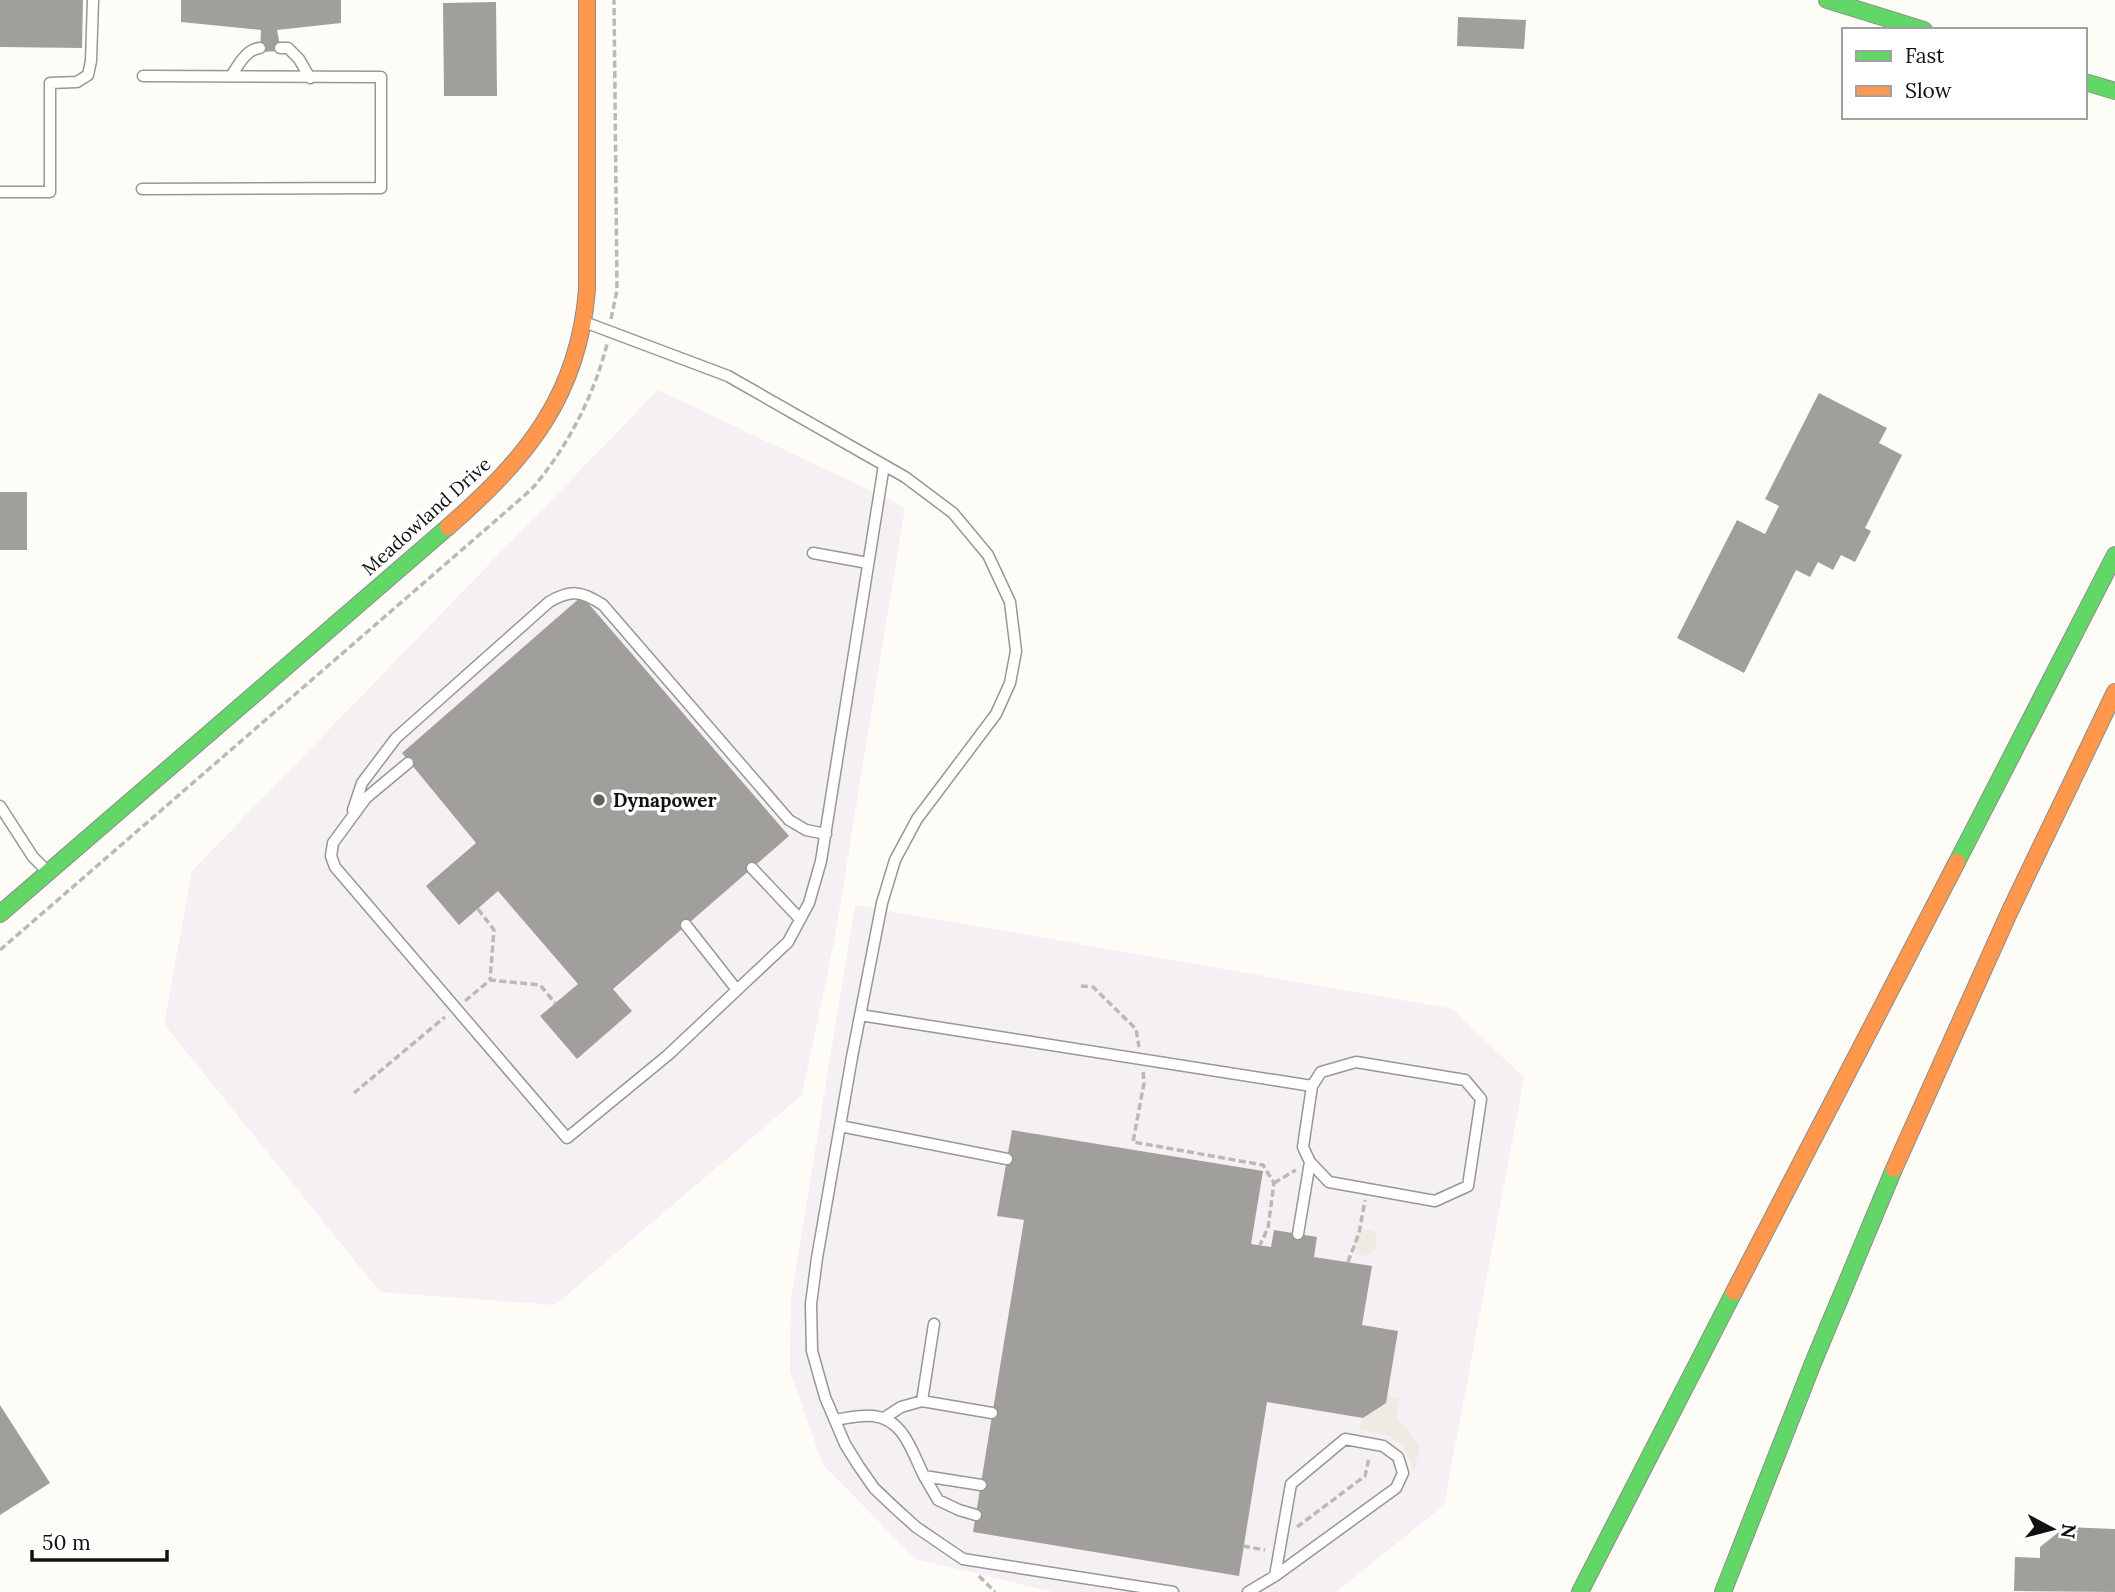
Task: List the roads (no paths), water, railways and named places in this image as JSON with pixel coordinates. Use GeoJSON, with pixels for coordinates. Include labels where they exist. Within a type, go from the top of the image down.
{"type":"FeatureCollection","features":[{"type":"Feature","properties":{"kind":"main road","name":"Meadowland Drive"},"geometry":{"type":"LineString","coordinates":[[0,914],[499,481],[532,441],[558,398],[571,369],[584,322],[587,289],[587,0]]}},
{"type":"Feature","properties":{"kind":"main road"},"geometry":{"type":"LineString","coordinates":[[1827,0],[1918,28]]}},
{"type":"Feature","properties":{"kind":"main road"},"geometry":{"type":"LineString","coordinates":[[2087,83],[2115,91]]}},
{"type":"Feature","properties":{"kind":"main road"},"geometry":{"type":"LineString","coordinates":[[1580,1592],[2115,555]]}},
{"type":"Feature","properties":{"kind":"main road"},"geometry":{"type":"LineString","coordinates":[[1723,1592],[1777,1451],[1882,1194],[2046,829],[2115,692]]}},
{"type":"Feature","properties":{"kind":"lane"},"geometry":{"type":"LineString","coordinates":[[0,192],[50,192],[50,83],[77,82],[88,75],[93,0]]}},
{"type":"Feature","properties":{"kind":"lane"},"geometry":{"type":"LineString","coordinates":[[231,76],[247,54],[260,48]]}},
{"type":"Feature","properties":{"kind":"lane"},"geometry":{"type":"LineString","coordinates":[[280,48],[288,48],[299,59],[310,78]]}},
{"type":"Feature","properties":{"kind":"lane"},"geometry":{"type":"LineString","coordinates":[[142,189],[381,188],[382,77],[143,76]]}},
{"type":"Feature","properties":{"kind":"lane"},"geometry":{"type":"LineString","coordinates":[[584,322],[728,376],[905,477],[953,513],[988,555],[1010,602],[1016,651],[1010,683],[996,714],[917,819],[895,860],[881,903],[811,1304],[812,1351],[825,1397],[845,1444],[874,1488],[916,1527],[963,1559],[1173,1592]]}},
{"type":"Feature","properties":{"kind":"lane"},"geometry":{"type":"LineString","coordinates":[[408,763],[366,798],[333,843],[331,856],[335,867],[567,1138],[668,1055],[788,942],[809,903],[826,834],[884,465]]}},
{"type":"Feature","properties":{"kind":"lane"},"geometry":{"type":"LineString","coordinates":[[813,553],[868,562]]}},
{"type":"Feature","properties":{"kind":"lane"},"geometry":{"type":"LineString","coordinates":[[351,819],[362,783],[396,738],[549,602],[562,594],[575,593],[589,596],[603,606],[789,820],[806,830],[826,834]]}},
{"type":"Feature","properties":{"kind":"lane"},"geometry":{"type":"LineString","coordinates":[[0,806],[33,857],[48,872]]}},
{"type":"Feature","properties":{"kind":"lane"},"geometry":{"type":"LineString","coordinates":[[752,868],[800,919]]}},
{"type":"Feature","properties":{"kind":"lane"},"geometry":{"type":"LineString","coordinates":[[686,925],[737,990]]}},
{"type":"Feature","properties":{"kind":"lane"},"geometry":{"type":"LineString","coordinates":[[860,1015],[1312,1086]]}},
{"type":"Feature","properties":{"kind":"lane"},"geometry":{"type":"LineString","coordinates":[[1356,1062],[1465,1080],[1481,1098],[1468,1186],[1435,1201],[1329,1182],[1310,1162],[1303,1146],[1312,1086],[1321,1072],[1356,1062]]}},
{"type":"Feature","properties":{"kind":"lane"},"geometry":{"type":"LineString","coordinates":[[840,1126],[1007,1159]]}},
{"type":"Feature","properties":{"kind":"lane"},"geometry":{"type":"LineString","coordinates":[[1298,1234],[1310,1162]]}},
{"type":"Feature","properties":{"kind":"lane"},"geometry":{"type":"LineString","coordinates":[[922,1401],[934,1324]]}},
{"type":"Feature","properties":{"kind":"lane"},"geometry":{"type":"LineString","coordinates":[[884,1418],[901,1407],[922,1401],[992,1413]]}},
{"type":"Feature","properties":{"kind":"lane"},"geometry":{"type":"LineString","coordinates":[[835,1420],[872,1416],[898,1425],[938,1500],[976,1515]]}},
{"type":"Feature","properties":{"kind":"lane"},"geometry":{"type":"LineString","coordinates":[[1248,1592],[1275,1576],[1396,1488],[1403,1473],[1398,1457],[1383,1446],[1345,1439],[1291,1484],[1275,1576]]}},
{"type":"Feature","properties":{"kind":"lane"},"geometry":{"type":"LineString","coordinates":[[924,1476],[981,1485]]}},
{"type":"Feature","properties":{"kind":"place","name":"Dynapower"},"geometry":{"type":"Point","coordinates":[599,800]}}]}
